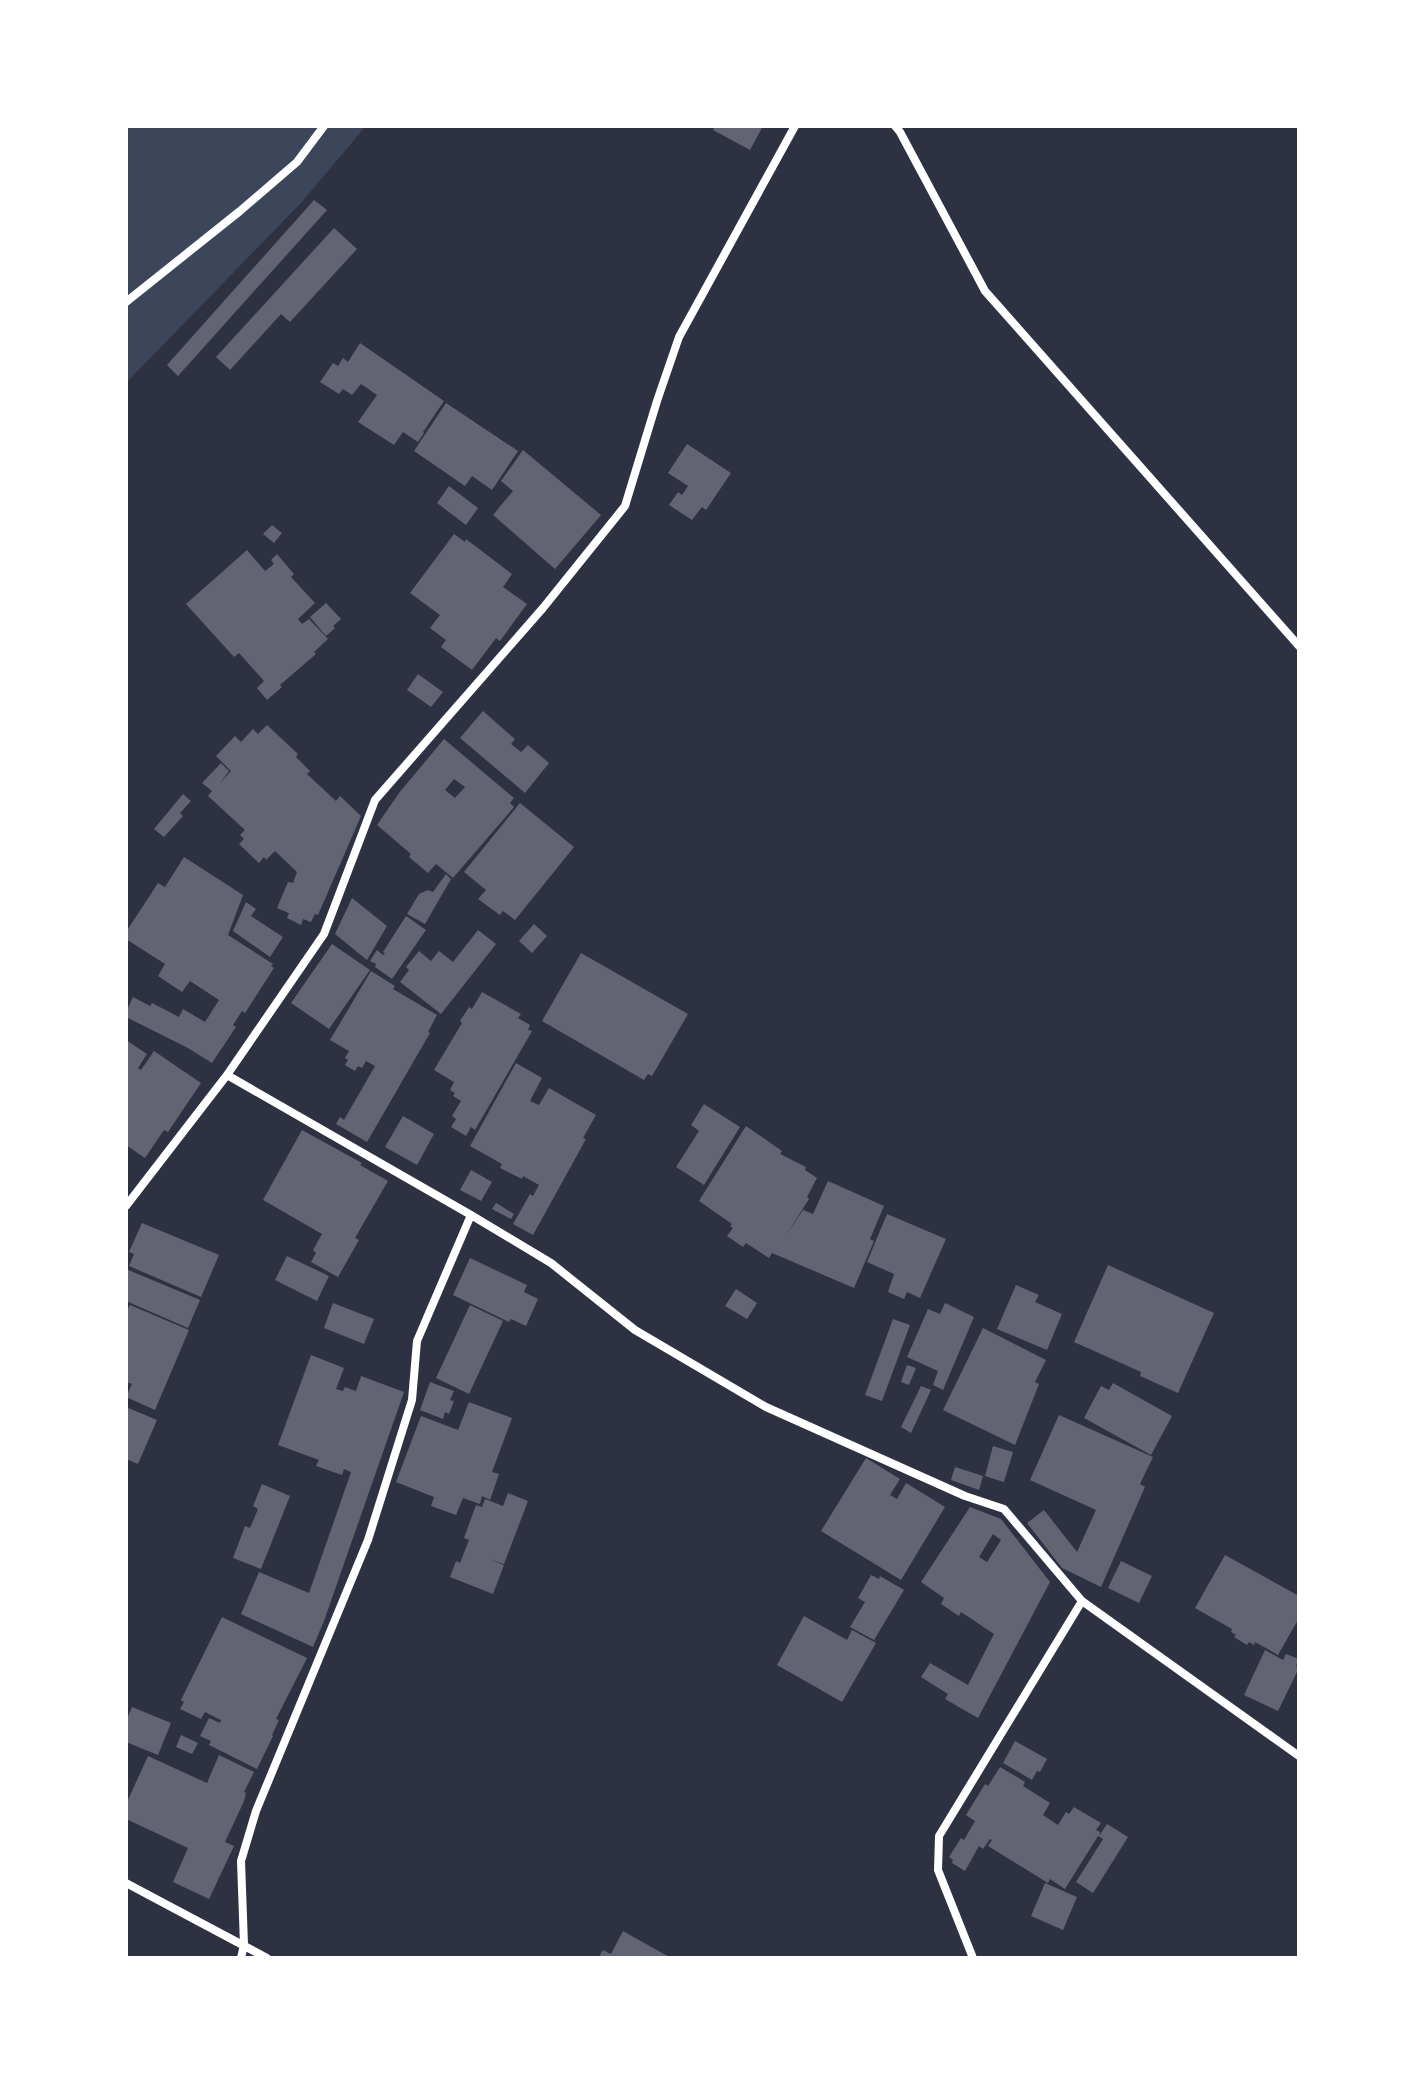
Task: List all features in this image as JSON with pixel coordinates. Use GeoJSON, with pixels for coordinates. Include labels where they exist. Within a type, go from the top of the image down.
{"type":"FeatureCollection","features":[{"type":"Feature","properties":{"kind":"street"},"geometry":{"type":"LineString","coordinates":[[126,302],[297,162],[324,126]]}},
{"type":"Feature","properties":{"kind":"street"},"geometry":{"type":"LineString","coordinates":[[126,1206],[227,1075],[324,934],[375,800],[543,608],[625,506],[679,337],[795,126]]}},
{"type":"Feature","properties":{"kind":"street"},"geometry":{"type":"LineString","coordinates":[[895,126],[985,291],[1299,646]]}},
{"type":"Feature","properties":{"kind":"street"},"geometry":{"type":"LineString","coordinates":[[227,1075],[551,1263],[635,1330],[766,1407],[965,1496],[1004,1509],[1082,1601],[1299,1756]]}},
{"type":"Feature","properties":{"kind":"street"},"geometry":{"type":"LineString","coordinates":[[241,1958],[244,1945],[241,1861],[256,1811],[368,1540],[412,1400],[417,1341],[471,1215]]}},
{"type":"Feature","properties":{"kind":"street"},"geometry":{"type":"LineString","coordinates":[[973,1958],[938,1870],[939,1836],[1082,1601]]}},
{"type":"Feature","properties":{"kind":"street"},"geometry":{"type":"LineString","coordinates":[[126,1883],[267,1958]]}},
{"type":"Feature","properties":{"kind":"shaded area"},"geometry":{"type":"Polygon","coordinates":[[[126,126],[366,126],[301,203],[126,383],[126,126]]]}},
{"type":"Feature","properties":{"kind":"building"},"geometry":{"type":"Polygon","coordinates":[[[715,126],[763,126],[750,150],[713,130],[715,126]]]}},
{"type":"Feature","properties":{"kind":"building"},"geometry":{"type":"Polygon","coordinates":[[[314,200],[327,210],[178,376],[167,365],[314,200]]]}},
{"type":"Feature","properties":{"kind":"building"},"geometry":{"type":"Polygon","coordinates":[[[334,228],[357,249],[290,322],[281,314],[230,370],[216,357],[334,228]]]}},
{"type":"Feature","properties":{"kind":"building"},"geometry":{"type":"Polygon","coordinates":[[[360,343],[444,401],[418,442],[403,432],[394,445],[358,422],[377,395],[361,384],[352,395],[343,389],[339,394],[320,382],[333,363],[338,366],[343,358],[348,362],[360,343]]]}},
{"type":"Feature","properties":{"kind":"building"},"geometry":{"type":"Polygon","coordinates":[[[446,403],[518,451],[492,490],[472,476],[465,486],[414,451],[446,403]]]}},
{"type":"Feature","properties":{"kind":"building"},"geometry":{"type":"Polygon","coordinates":[[[687,444],[731,473],[706,510],[702,507],[692,520],[669,505],[678,492],[682,495],[688,486],[668,473],[687,444]]]}},
{"type":"Feature","properties":{"kind":"building"},"geometry":{"type":"Polygon","coordinates":[[[523,450],[601,515],[555,569],[493,515],[513,491],[501,481],[523,450]]]}},
{"type":"Feature","properties":{"kind":"building"},"geometry":{"type":"Polygon","coordinates":[[[449,486],[478,508],[466,525],[437,503],[449,486]]]}},
{"type":"Feature","properties":{"kind":"building"},"geometry":{"type":"Polygon","coordinates":[[[272,525],[282,533],[274,543],[263,534],[272,525]]]}},
{"type":"Feature","properties":{"kind":"building"},"geometry":{"type":"Polygon","coordinates":[[[454,534],[465,542],[466,539],[512,574],[503,587],[527,604],[500,641],[496,638],[472,670],[441,647],[446,640],[430,628],[440,615],[410,593],[454,534]]]}},
{"type":"Feature","properties":{"kind":"building"},"geometry":{"type":"Polygon","coordinates":[[[247,550],[265,571],[274,564],[271,560],[277,554],[294,574],[291,577],[315,603],[298,619],[302,624],[309,619],[328,639],[267,700],[257,688],[264,681],[239,653],[234,657],[186,604],[247,550]]]}},
{"type":"Feature","properties":{"kind":"building"},"geometry":{"type":"Polygon","coordinates":[[[326,603],[341,619],[326,636],[310,617],[326,603]]]}},
{"type":"Feature","properties":{"kind":"building"},"geometry":{"type":"Polygon","coordinates":[[[418,674],[443,692],[431,707],[407,690],[418,674]]]}},
{"type":"Feature","properties":{"kind":"building"},"geometry":{"type":"Polygon","coordinates":[[[483,711],[515,739],[511,744],[521,752],[528,745],[549,763],[525,793],[460,738],[483,711]]]}},
{"type":"Feature","properties":{"kind":"building"},"geometry":{"type":"Polygon","coordinates":[[[267,725],[298,754],[296,757],[310,771],[307,774],[336,801],[340,796],[361,816],[318,915],[315,914],[311,922],[303,919],[301,925],[287,918],[289,913],[277,908],[288,882],[293,883],[297,872],[275,851],[259,863],[239,844],[244,839],[240,835],[245,830],[208,796],[212,791],[202,783],[221,763],[229,771],[220,783],[231,771],[216,756],[235,736],[241,742],[253,729],[258,734],[267,725]]]}},
{"type":"Feature","properties":{"kind":"building"},"geometry":{"type":"Polygon","coordinates":[[[444,739],[514,798],[510,803],[514,807],[453,878],[436,864],[428,873],[377,825],[444,739]],[[454,779],[445,790],[455,798],[465,787],[454,779]]]}},
{"type":"Feature","properties":{"kind":"building"},"geometry":{"type":"Polygon","coordinates":[[[183,794],[191,801],[180,813],[183,816],[164,837],[154,829],[183,794]]]}},
{"type":"Feature","properties":{"kind":"building"},"geometry":{"type":"Polygon","coordinates":[[[520,803],[574,847],[515,920],[503,911],[500,915],[478,899],[486,890],[464,872],[520,803]]]}},
{"type":"Feature","properties":{"kind":"building"},"geometry":{"type":"Polygon","coordinates":[[[184,857],[243,895],[228,935],[273,964],[271,966],[274,968],[245,1013],[242,1011],[233,1025],[236,1027],[212,1063],[126,1017],[133,997],[179,1017],[183,1009],[205,1022],[219,1000],[190,981],[182,992],[158,976],[165,964],[126,939],[126,932],[158,883],[165,887],[184,857]]]}},
{"type":"Feature","properties":{"kind":"building"},"geometry":{"type":"Polygon","coordinates":[[[446,874],[451,879],[425,924],[407,914],[419,894],[428,890],[433,892],[446,874]]]}},
{"type":"Feature","properties":{"kind":"building"},"geometry":{"type":"Polygon","coordinates":[[[352,898],[387,926],[367,960],[335,934],[352,898]]]}},
{"type":"Feature","properties":{"kind":"building"},"geometry":{"type":"Polygon","coordinates":[[[246,902],[256,909],[251,916],[283,937],[270,957],[233,931],[246,902]]]}},
{"type":"Feature","properties":{"kind":"building"},"geometry":{"type":"Polygon","coordinates":[[[406,916],[426,930],[392,979],[370,961],[377,950],[383,955],[385,953],[406,916]]]}},
{"type":"Feature","properties":{"kind":"building"},"geometry":{"type":"Polygon","coordinates":[[[534,924],[547,936],[532,953],[519,941],[534,924]]]}},
{"type":"Feature","properties":{"kind":"building"},"geometry":{"type":"Polygon","coordinates":[[[478,930],[496,944],[441,1014],[400,982],[409,970],[406,967],[419,951],[431,961],[439,951],[453,962],[478,930]]]}},
{"type":"Feature","properties":{"kind":"building"},"geometry":{"type":"Polygon","coordinates":[[[332,944],[370,970],[329,1029],[291,1003],[332,944]]]}},
{"type":"Feature","properties":{"kind":"building"},"geometry":{"type":"Polygon","coordinates":[[[581,953],[688,1014],[652,1076],[648,1074],[644,1080],[542,1021],[581,953]]]}},
{"type":"Feature","properties":{"kind":"building"},"geometry":{"type":"Polygon","coordinates":[[[371,971],[395,986],[393,989],[437,1015],[430,1033],[367,1142],[336,1124],[340,1117],[344,1120],[375,1066],[366,1061],[362,1068],[358,1066],[355,1071],[345,1065],[349,1051],[330,1040],[371,971]]]}},
{"type":"Feature","properties":{"kind":"building"},"geometry":{"type":"Polygon","coordinates":[[[482,992],[521,1014],[518,1018],[530,1025],[528,1030],[532,1031],[475,1130],[471,1127],[466,1136],[451,1127],[456,1119],[452,1116],[461,1101],[450,1090],[454,1082],[434,1070],[462,1023],[460,1021],[482,992]]]}},
{"type":"Feature","properties":{"kind":"building"},"geometry":{"type":"Polygon","coordinates":[[[126,1040],[147,1054],[138,1068],[141,1070],[154,1051],[201,1083],[168,1132],[164,1130],[145,1158],[126,1145],[126,1040]]]}},
{"type":"Feature","properties":{"kind":"building"},"geometry":{"type":"Polygon","coordinates":[[[516,1063],[542,1078],[530,1101],[539,1105],[549,1088],[596,1115],[533,1235],[513,1224],[530,1194],[533,1196],[539,1185],[500,1168],[502,1164],[470,1146],[516,1063]]]}},
{"type":"Feature","properties":{"kind":"building"},"geometry":{"type":"Polygon","coordinates":[[[704,1104],[740,1127],[704,1185],[676,1167],[699,1131],[691,1125],[704,1104]]]}},
{"type":"Feature","properties":{"kind":"building"},"geometry":{"type":"Polygon","coordinates":[[[403,1116],[434,1134],[417,1165],[385,1147],[403,1116]]]}},
{"type":"Feature","properties":{"kind":"building"},"geometry":{"type":"Polygon","coordinates":[[[746,1126],[782,1151],[780,1154],[806,1167],[805,1170],[817,1178],[807,1197],[809,1199],[786,1235],[803,1210],[813,1214],[828,1181],[884,1206],[870,1239],[874,1241],[854,1288],[772,1253],[769,1258],[746,1243],[743,1247],[727,1236],[733,1228],[730,1226],[732,1224],[699,1201],[746,1126]]]}},
{"type":"Feature","properties":{"kind":"building"},"geometry":{"type":"Polygon","coordinates":[[[302,1130],[388,1181],[355,1238],[359,1240],[338,1277],[311,1262],[316,1253],[313,1250],[322,1234],[263,1200],[302,1130]]]}},
{"type":"Feature","properties":{"kind":"building"},"geometry":{"type":"Polygon","coordinates":[[[471,1170],[492,1182],[481,1201],[460,1190],[471,1170]]]}},
{"type":"Feature","properties":{"kind":"building"},"geometry":{"type":"Polygon","coordinates":[[[496,1203],[514,1214],[511,1219],[492,1209],[496,1203]]]}},
{"type":"Feature","properties":{"kind":"building"},"geometry":{"type":"Polygon","coordinates":[[[887,1214],[946,1239],[920,1298],[907,1292],[904,1299],[888,1292],[894,1274],[867,1262],[887,1214]]]}},
{"type":"Feature","properties":{"kind":"building"},"geometry":{"type":"Polygon","coordinates":[[[142,1223],[219,1255],[201,1297],[129,1266],[134,1254],[129,1252],[142,1223]]]}},
{"type":"Feature","properties":{"kind":"building"},"geometry":{"type":"Polygon","coordinates":[[[287,1256],[329,1276],[317,1301],[275,1280],[287,1256]]]}},
{"type":"Feature","properties":{"kind":"building"},"geometry":{"type":"Polygon","coordinates":[[[470,1258],[527,1285],[524,1292],[538,1299],[526,1326],[511,1319],[509,1322],[453,1295],[470,1258]]]}},
{"type":"Feature","properties":{"kind":"building"},"geometry":{"type":"Polygon","coordinates":[[[1108,1265],[1214,1313],[1178,1393],[1140,1376],[1141,1372],[1074,1342],[1108,1265]]]}},
{"type":"Feature","properties":{"kind":"building"},"geometry":{"type":"Polygon","coordinates":[[[126,1269],[200,1300],[188,1328],[126,1301],[126,1269]]]}},
{"type":"Feature","properties":{"kind":"building"},"geometry":{"type":"Polygon","coordinates":[[[1016,1285],[1039,1295],[1035,1302],[1062,1314],[1047,1350],[997,1329],[1016,1285]]]}},
{"type":"Feature","properties":{"kind":"building"},"geometry":{"type":"Polygon","coordinates":[[[736,1289],[757,1303],[747,1319],[725,1306],[736,1289]]]}},
{"type":"Feature","properties":{"kind":"building"},"geometry":{"type":"Polygon","coordinates":[[[333,1303],[374,1319],[364,1344],[324,1328],[333,1303]]]}},
{"type":"Feature","properties":{"kind":"building"},"geometry":{"type":"Polygon","coordinates":[[[945,1303],[974,1317],[943,1390],[933,1385],[938,1371],[907,1357],[928,1309],[940,1314],[945,1303]]]}},
{"type":"Feature","properties":{"kind":"building"},"geometry":{"type":"Polygon","coordinates":[[[130,1305],[189,1330],[155,1410],[126,1397],[132,1384],[126,1382],[126,1312],[130,1305]]]}},
{"type":"Feature","properties":{"kind":"building"},"geometry":{"type":"Polygon","coordinates":[[[470,1305],[503,1321],[469,1394],[436,1378],[470,1305]]]}},
{"type":"Feature","properties":{"kind":"building"},"geometry":{"type":"Polygon","coordinates":[[[893,1319],[910,1325],[882,1401],[865,1395],[893,1319]]]}},
{"type":"Feature","properties":{"kind":"building"},"geometry":{"type":"Polygon","coordinates":[[[983,1328],[1046,1360],[1035,1382],[1039,1384],[1015,1445],[943,1410],[983,1328]]]}},
{"type":"Feature","properties":{"kind":"building"},"geometry":{"type":"Polygon","coordinates":[[[311,1355],[344,1368],[336,1389],[343,1391],[345,1387],[356,1391],[361,1376],[404,1392],[313,1647],[241,1614],[259,1572],[309,1593],[351,1472],[344,1469],[342,1475],[316,1466],[319,1460],[278,1445],[311,1355]]]}},
{"type":"Feature","properties":{"kind":"building"},"geometry":{"type":"Polygon","coordinates":[[[907,1365],[916,1368],[909,1385],[901,1382],[907,1365]]]}},
{"type":"Feature","properties":{"kind":"building"},"geometry":{"type":"Polygon","coordinates":[[[430,1382],[454,1391],[449,1414],[445,1412],[443,1419],[420,1410],[430,1382]]]}},
{"type":"Feature","properties":{"kind":"building"},"geometry":{"type":"Polygon","coordinates":[[[1113,1383],[1172,1416],[1151,1455],[1084,1418],[1101,1386],[1109,1390],[1113,1383]]]}},
{"type":"Feature","properties":{"kind":"building"},"geometry":{"type":"Polygon","coordinates":[[[921,1386],[931,1390],[911,1433],[901,1427],[921,1386]]]}},
{"type":"Feature","properties":{"kind":"building"},"geometry":{"type":"Polygon","coordinates":[[[469,1402],[512,1418],[492,1472],[499,1474],[490,1500],[482,1496],[480,1504],[463,1498],[456,1515],[431,1506],[434,1497],[396,1482],[421,1416],[458,1430],[469,1402]]]}},
{"type":"Feature","properties":{"kind":"building"},"geometry":{"type":"Polygon","coordinates":[[[126,1407],[157,1420],[138,1464],[126,1459],[126,1407]]]}},
{"type":"Feature","properties":{"kind":"building"},"geometry":{"type":"Polygon","coordinates":[[[1059,1415],[1153,1457],[1140,1484],[1145,1487],[1101,1587],[1062,1568],[1027,1523],[1044,1510],[1077,1552],[1096,1510],[1030,1480],[1059,1415]]]}},
{"type":"Feature","properties":{"kind":"building"},"geometry":{"type":"Polygon","coordinates":[[[993,1446],[1013,1452],[1004,1482],[985,1476],[993,1446]]]}},
{"type":"Feature","properties":{"kind":"building"},"geometry":{"type":"Polygon","coordinates":[[[866,1458],[900,1479],[890,1495],[897,1499],[906,1483],[945,1507],[901,1580],[821,1531],[866,1458]]]}},
{"type":"Feature","properties":{"kind":"building"},"geometry":{"type":"Polygon","coordinates":[[[955,1467],[983,1476],[979,1490],[951,1480],[955,1467]]]}},
{"type":"Feature","properties":{"kind":"building"},"geometry":{"type":"Polygon","coordinates":[[[262,1484],[290,1496],[261,1569],[233,1558],[245,1526],[250,1528],[258,1509],[253,1506],[262,1484]]]}},
{"type":"Feature","properties":{"kind":"building"},"geometry":{"type":"Polygon","coordinates":[[[508,1493],[528,1501],[504,1564],[488,1559],[504,1565],[493,1594],[450,1577],[456,1561],[460,1563],[469,1540],[464,1538],[476,1505],[482,1507],[485,1499],[503,1506],[508,1493]]]}},
{"type":"Feature","properties":{"kind":"building"},"geometry":{"type":"Polygon","coordinates":[[[970,1507],[1001,1519],[1050,1582],[978,1718],[945,1699],[948,1694],[921,1677],[930,1663],[968,1685],[994,1634],[961,1612],[959,1616],[941,1604],[944,1598],[921,1582],[970,1507]],[[993,1534],[979,1557],[987,1562],[1001,1540],[993,1534]]]}},
{"type":"Feature","properties":{"kind":"building"},"geometry":{"type":"Polygon","coordinates":[[[1225,1555],[1299,1596],[1299,1618],[1278,1655],[1255,1642],[1254,1645],[1249,1642],[1247,1645],[1234,1637],[1236,1635],[1231,1632],[1232,1629],[1195,1608],[1225,1555]]]}},
{"type":"Feature","properties":{"kind":"building"},"geometry":{"type":"Polygon","coordinates":[[[1121,1561],[1152,1576],[1139,1603],[1108,1588],[1121,1561]]]}},
{"type":"Feature","properties":{"kind":"building"},"geometry":{"type":"Polygon","coordinates":[[[871,1575],[879,1579],[880,1576],[904,1590],[874,1640],[850,1627],[865,1602],[858,1598],[871,1575]]]}},
{"type":"Feature","properties":{"kind":"building"},"geometry":{"type":"Polygon","coordinates":[[[804,1616],[847,1640],[852,1630],[876,1643],[842,1702],[777,1665],[804,1616]]]}},
{"type":"Feature","properties":{"kind":"building"},"geometry":{"type":"Polygon","coordinates":[[[222,1617],[307,1658],[276,1719],[279,1720],[273,1736],[257,1769],[209,1745],[211,1741],[200,1736],[209,1718],[220,1723],[221,1720],[205,1712],[201,1719],[180,1709],[184,1702],[181,1700],[222,1617]]]}},
{"type":"Feature","properties":{"kind":"building"},"geometry":{"type":"Polygon","coordinates":[[[1265,1650],[1283,1660],[1286,1654],[1299,1659],[1296,1666],[1299,1668],[1278,1711],[1244,1695],[1265,1650]]]}},
{"type":"Feature","properties":{"kind":"building"},"geometry":{"type":"Polygon","coordinates":[[[132,1707],[171,1723],[158,1755],[126,1742],[126,1721],[132,1707]]]}},
{"type":"Feature","properties":{"kind":"building"},"geometry":{"type":"Polygon","coordinates":[[[181,1735],[198,1743],[192,1754],[176,1747],[181,1735]]]}},
{"type":"Feature","properties":{"kind":"building"},"geometry":{"type":"Polygon","coordinates":[[[1015,1741],[1047,1759],[1032,1780],[1003,1763],[1015,1741]]]}},
{"type":"Feature","properties":{"kind":"building"},"geometry":{"type":"Polygon","coordinates":[[[219,1755],[254,1772],[225,1842],[234,1846],[209,1899],[173,1882],[188,1848],[126,1819],[126,1804],[148,1756],[207,1783],[219,1755]]]}},
{"type":"Feature","properties":{"kind":"building"},"geometry":{"type":"Polygon","coordinates":[[[1000,1767],[1025,1782],[1023,1786],[1050,1803],[1043,1815],[1058,1825],[1066,1812],[1069,1814],[1074,1807],[1101,1823],[1096,1830],[1100,1832],[1099,1836],[1107,1824],[1128,1837],[1093,1893],[1076,1882],[1103,1839],[1098,1836],[1065,1889],[1050,1879],[1048,1883],[988,1846],[990,1839],[983,1849],[979,1846],[965,1871],[952,1863],[949,1857],[975,1821],[966,1815],[985,1784],[988,1786],[1000,1767]]]}},
{"type":"Feature","properties":{"kind":"building"},"geometry":{"type":"Polygon","coordinates":[[[1045,1883],[1077,1897],[1063,1930],[1031,1916],[1045,1883]]]}},
{"type":"Feature","properties":{"kind":"building"},"geometry":{"type":"Polygon","coordinates":[[[623,1931],[671,1958],[598,1958],[603,1950],[611,1954],[623,1931]]]}}]}
